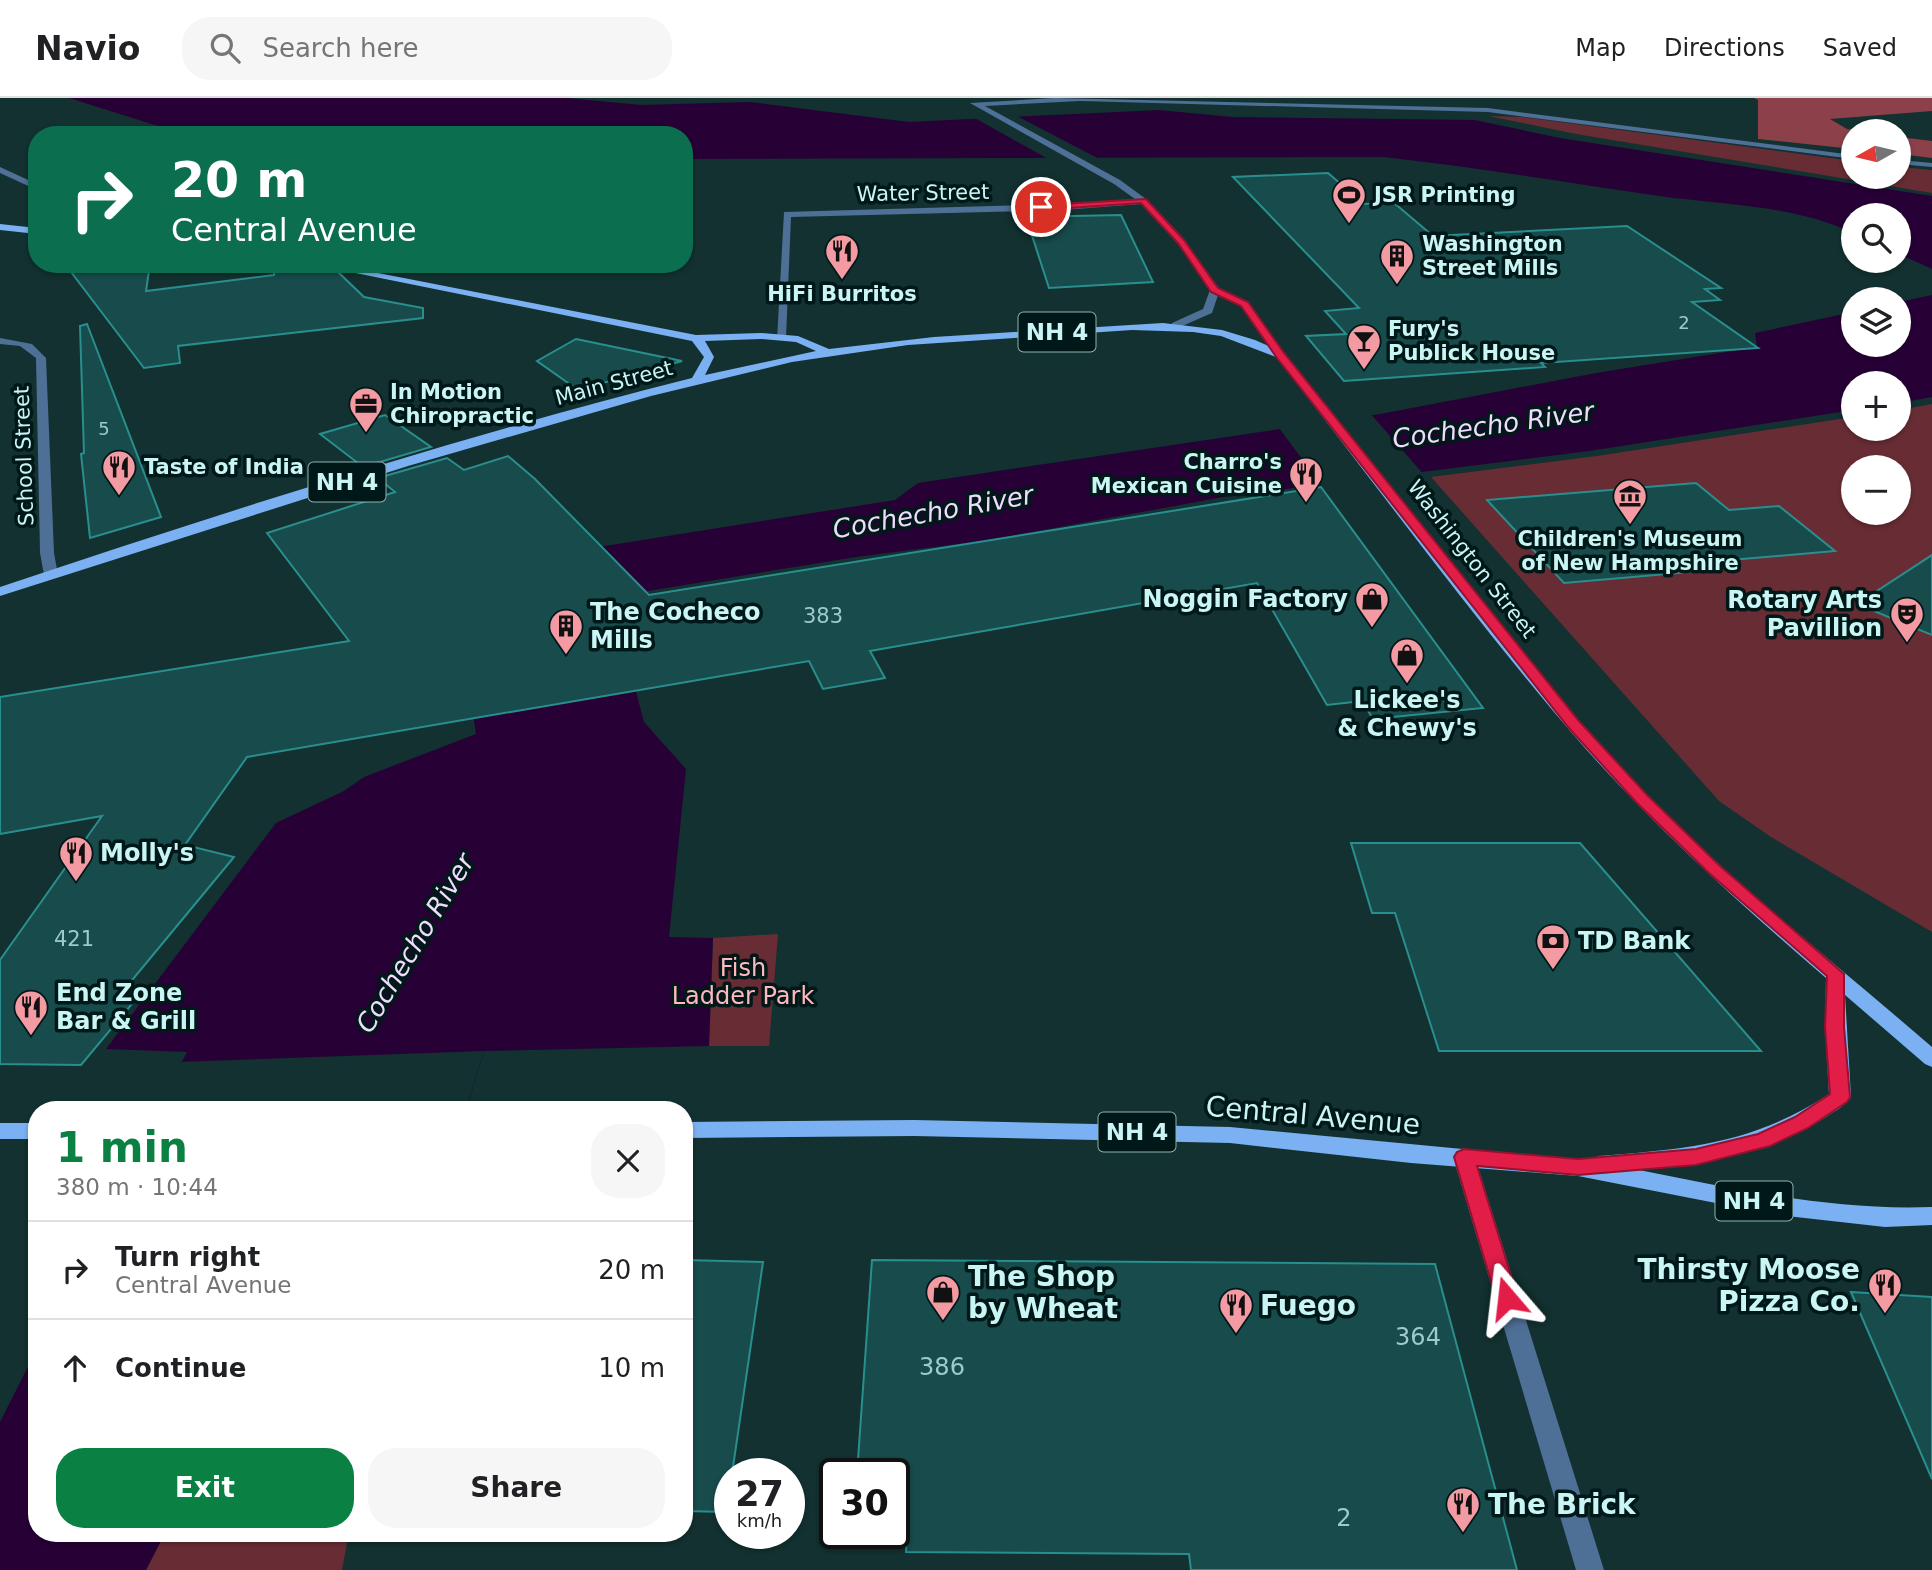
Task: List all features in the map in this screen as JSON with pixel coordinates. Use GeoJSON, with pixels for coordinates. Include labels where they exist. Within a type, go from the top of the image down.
{"type":"FeatureCollection","features":[{"type":"Feature","properties":{"kind":"main road"},"geometry":{"type":"LineString","coordinates":[[0,227],[28,230]]}},
{"type":"Feature","properties":{"kind":"main road"},"geometry":{"type":"LineString","coordinates":[[362,273],[696,338],[798,339],[828,352]]}},
{"type":"Feature","properties":{"kind":"main road","name":"Main Street"},"geometry":{"type":"LineString","coordinates":[[0,592],[436,453],[696,381],[828,352],[936,341],[1176,325],[1242,337],[1280,355]]}},
{"type":"Feature","properties":{"kind":"main road"},"geometry":{"type":"LineString","coordinates":[[696,338],[707,350],[709,357],[696,381]]}},
{"type":"Feature","properties":{"kind":"main road","name":"Washington Street"},"geometry":{"type":"LineString","coordinates":[[1280,355],[1520,659],[1641,798],[1714,870],[1932,1059]]}},
{"type":"Feature","properties":{"kind":"main road"},"geometry":{"type":"LineString","coordinates":[[1578,1167],[1709,1154],[1763,1141],[1824,1109],[1840,1097],[1835,1027],[1836,974]]}},
{"type":"Feature","properties":{"kind":"main road","name":"Central Avenue"},"geometry":{"type":"LineString","coordinates":[[693,1130],[914,1128],[1230,1135],[1578,1167],[1777,1206],[1885,1218],[1932,1216]]}},
{"type":"Feature","properties":{"kind":"main road"},"geometry":{"type":"LineString","coordinates":[[0,1131],[28,1131]]}},
{"type":"Feature","properties":{"kind":"street","name":"Washington Street"},"geometry":{"type":"LineString","coordinates":[[964,98],[1085,164],[1143,201],[1181,242],[1215,290],[1245,304],[1280,355]]}},
{"type":"Feature","properties":{"kind":"street"},"geometry":{"type":"LineString","coordinates":[[975,104],[1080,99],[1488,110],[1841,155]]}},
{"type":"Feature","properties":{"kind":"street"},"geometry":{"type":"LineString","coordinates":[[1911,163],[1932,165]]}},
{"type":"Feature","properties":{"kind":"street"},"geometry":{"type":"LineString","coordinates":[[0,170],[28,183]]}},
{"type":"Feature","properties":{"kind":"street","name":"Water Street"},"geometry":{"type":"LineString","coordinates":[[781,338],[787,214],[1063,207],[1143,201]]}},
{"type":"Feature","properties":{"kind":"street","name":"Main Street"},"geometry":{"type":"LineString","coordinates":[[1176,325],[1208,311],[1215,290]]}},
{"type":"Feature","properties":{"kind":"street","name":"School Street"},"geometry":{"type":"LineString","coordinates":[[0,341],[25,344],[37,351],[41,358],[46,448],[47,553],[51,575]]}},
{"type":"Feature","properties":{"kind":"street"},"geometry":{"type":"LineString","coordinates":[[1464,1157],[1590,1570]]}},
{"type":"Feature","properties":{"kind":"green space"},"geometry":{"type":"Polygon","coordinates":[[[1488,116],[1522,117],[1841,159],[1841,178],[1576,134],[1488,116]]]}},
{"type":"Feature","properties":{"kind":"green space"},"geometry":{"type":"Polygon","coordinates":[[[1911,168],[1932,170],[1932,193],[1908,189],[1911,189],[1911,168]]]}},
{"type":"Feature","properties":{"kind":"green space"},"geometry":{"type":"Polygon","coordinates":[[[1932,404],[1932,932],[1771,837],[1719,801],[1431,477],[1597,456],[1841,419],[1841,441],[1911,441],[1911,408],[1932,404]]]}},
{"type":"Feature","properties":{"kind":"green space","name":"Fish Ladder Park"},"geometry":{"type":"Polygon","coordinates":[[[778,934],[769,1046],[709,1046],[713,938],[778,934]]]}},
{"type":"Feature","properties":{"kind":"green space"},"geometry":{"type":"Polygon","coordinates":[[[160,1542],[347,1542],[342,1570],[146,1570],[160,1542]]]}},
{"type":"Feature","properties":{"kind":"shaded area"},"geometry":{"type":"Polygon","coordinates":[[[1754,98],[1932,98],[1932,111],[1830,119],[1841,125],[1841,148],[1758,139],[1758,100],[1754,98]]]}},
{"type":"Feature","properties":{"kind":"shaded area"},"geometry":{"type":"Polygon","coordinates":[[[1911,138],[1932,141],[1932,158],[1911,155],[1911,138]]]}},
{"type":"Feature","properties":{"kind":"water"},"geometry":{"type":"Polygon","coordinates":[[[69,98],[567,98],[641,105],[750,102],[909,122],[1159,110],[1232,117],[1475,120],[1560,138],[1841,182],[1841,189],[1887,189],[1932,196],[1932,269],[1911,259],[1911,203],[1841,203],[1841,228],[1807,217],[1758,207],[1659,196],[1383,157],[693,159],[693,126],[158,126],[69,98]]]}},
{"type":"Feature","properties":{"kind":"water","name":"Cochecho River"},"geometry":{"type":"Polygon","coordinates":[[[1932,295],[1932,397],[1911,401],[1911,371],[1841,371],[1841,412],[1589,451],[1229,496],[989,540],[856,557],[611,597],[644,722],[686,769],[669,937],[713,938],[709,1046],[484,1051],[469,1101],[162,1101],[187,1052],[106,1049],[276,823],[344,791],[364,777],[476,734],[457,601],[529,558],[895,500],[918,483],[1380,414],[1596,373],[1757,347],[1755,333],[1841,315],[1841,357],[1911,357],[1911,299],[1932,295]]]}},
{"type":"Feature","properties":{"kind":"water"},"geometry":{"type":"Polygon","coordinates":[[[28,1367],[28,1542],[160,1542],[146,1570],[0,1570],[0,1422],[28,1367]]]}},
{"type":"Feature","properties":{"kind":"pier"},"geometry":{"type":"Polygon","coordinates":[[[1015,115],[1105,162],[1055,163],[973,117],[1015,115]]]}},
{"type":"Feature","properties":{"kind":"pier"},"geometry":{"type":"Polygon","coordinates":[[[1369,412],[1425,476],[1323,487],[1276,424],[1369,412]]]}},
{"type":"Feature","properties":{"kind":"pier"},"geometry":{"type":"Polygon","coordinates":[[[484,1051],[468,1101],[159,1101],[178,1062],[484,1051]]]}},
{"type":"Feature","properties":{"kind":"building","name":"Washington Street Mills"},"geometry":{"type":"Polygon","coordinates":[[[1328,173],[1364,204],[1393,202],[1433,236],[1627,226],[1721,288],[1705,289],[1720,300],[1692,302],[1758,348],[1541,363],[1545,367],[1344,381],[1306,336],[1346,334],[1325,311],[1359,308],[1233,177],[1328,173]]]}},
{"type":"Feature","properties":{"kind":"building"},"geometry":{"type":"Polygon","coordinates":[[[1121,215],[1153,282],[1049,288],[1026,217],[1121,215]]]}},
{"type":"Feature","properties":{"kind":"building"},"geometry":{"type":"Polygon","coordinates":[[[72,273],[149,273],[146,291],[274,273],[339,273],[364,297],[423,308],[423,318],[178,346],[180,363],[144,368],[72,273]]]}},
{"type":"Feature","properties":{"kind":"building"},"geometry":{"type":"Polygon","coordinates":[[[87,324],[161,517],[90,538],[81,454],[84,453],[80,326],[87,324]]]}},
{"type":"Feature","properties":{"kind":"building"},"geometry":{"type":"Polygon","coordinates":[[[576,339],[682,361],[578,390],[537,361],[576,339]]]}},
{"type":"Feature","properties":{"kind":"building"},"geometry":{"type":"Polygon","coordinates":[[[385,415],[431,447],[363,467],[320,434],[385,415]]]}},
{"type":"Feature","properties":{"kind":"building"},"geometry":{"type":"Polygon","coordinates":[[[508,456],[535,479],[649,595],[1321,487],[1483,708],[1373,719],[1362,701],[1327,705],[1257,583],[870,651],[885,678],[823,689],[809,661],[247,757],[185,845],[234,857],[128,985],[146,987],[81,1065],[0,1064],[0,960],[102,816],[0,834],[0,697],[349,641],[267,533],[395,492],[378,478],[447,458],[464,470],[508,456]]]}},
{"type":"Feature","properties":{"kind":"building","name":"Children's Museum of New Hampshire"},"geometry":{"type":"Polygon","coordinates":[[[1696,483],[1729,510],[1779,506],[1835,551],[1695,563],[1702,571],[1564,583],[1487,500],[1696,483]]]}},
{"type":"Feature","properties":{"kind":"building"},"geometry":{"type":"Polygon","coordinates":[[[1932,555],[1932,635],[1857,604],[1932,555]]]}},
{"type":"Feature","properties":{"kind":"building","name":"TD Bank"},"geometry":{"type":"Polygon","coordinates":[[[1351,843],[1580,843],[1761,1051],[1439,1051],[1395,913],[1372,913],[1351,843]]]}},
{"type":"Feature","properties":{"kind":"building"},"geometry":{"type":"Polygon","coordinates":[[[693,1260],[763,1262],[734,1458],[714,1458],[714,1512],[693,1511],[693,1260]]]}},
{"type":"Feature","properties":{"kind":"building"},"geometry":{"type":"Polygon","coordinates":[[[872,1260],[1435,1264],[1517,1570],[1191,1570],[1189,1554],[906,1552],[906,1549],[910,1549],[910,1458],[858,1458],[872,1260]]]}},
{"type":"Feature","properties":{"kind":"building"},"geometry":{"type":"Polygon","coordinates":[[[1851,1292],[1932,1297],[1932,1479],[1851,1292]]]}},
{"type":"Feature","properties":{"kind":"place","name":"JSR Printing"},"geometry":{"type":"Point","coordinates":[1349,225]}},
{"type":"Feature","properties":{"kind":"place","name":"HiFi Burritos"},"geometry":{"type":"Point","coordinates":[842,281]}},
{"type":"Feature","properties":{"kind":"place","name":"Washington Street Mills"},"geometry":{"type":"Point","coordinates":[1397,286]}},
{"type":"Feature","properties":{"kind":"place","name":"Fury's Publick House"},"geometry":{"type":"Point","coordinates":[1364,371]}},
{"type":"Feature","properties":{"kind":"place","name":"In Motion Chiropractic"},"geometry":{"type":"Point","coordinates":[366,434]}},
{"type":"Feature","properties":{"kind":"place","name":"Taste of India"},"geometry":{"type":"Point","coordinates":[119,497]}},
{"type":"Feature","properties":{"kind":"place","name":"Charro's Mexican Cuisine"},"geometry":{"type":"Point","coordinates":[1306,504]}},
{"type":"Feature","properties":{"kind":"place","name":"Children's Museum of New Hampshire"},"geometry":{"type":"Point","coordinates":[1630,526]}},
{"type":"Feature","properties":{"kind":"place","name":"Noggin Factory"},"geometry":{"type":"Point","coordinates":[1372,629]}},
{"type":"Feature","properties":{"kind":"place","name":"Rotary Arts Pavillion"},"geometry":{"type":"Point","coordinates":[1907,644]}},
{"type":"Feature","properties":{"kind":"place","name":"The Cocheco Mills"},"geometry":{"type":"Point","coordinates":[566,656]}},
{"type":"Feature","properties":{"kind":"place","name":"Lickee's & Chewy's"},"geometry":{"type":"Point","coordinates":[1407,685]}},
{"type":"Feature","properties":{"kind":"place","name":"Molly's"},"geometry":{"type":"Point","coordinates":[76,883]}},
{"type":"Feature","properties":{"kind":"place","name":"TD Bank"},"geometry":{"type":"Point","coordinates":[1553,971]}},
{"type":"Feature","properties":{"kind":"place","name":"End Zone Bar & Grill"},"geometry":{"type":"Point","coordinates":[31,1037]}},
{"type":"Feature","properties":{"kind":"place","name":"Thirsty Moose Pizza Co."},"geometry":{"type":"Point","coordinates":[1885,1315]}},
{"type":"Feature","properties":{"kind":"place","name":"The Shop by Wheat"},"geometry":{"type":"Point","coordinates":[943,1322]}},
{"type":"Feature","properties":{"kind":"place","name":"Fuego"},"geometry":{"type":"Point","coordinates":[1236,1335]}},
{"type":"Feature","properties":{"kind":"place","name":"The Brick"},"geometry":{"type":"Point","coordinates":[1463,1534]}},
{"type":"Feature","properties":{"kind":"route"},"geometry":{"type":"LineString","coordinates":[[1041,207],[1143,201],[1164,221],[1215,290],[1245,304],[1280,355],[1573,723],[1641,798],[1714,870],[1836,974],[1835,1027],[1840,1097],[1801,1123],[1763,1141],[1696,1157],[1578,1167],[1464,1157],[1507,1298]]}}]}
